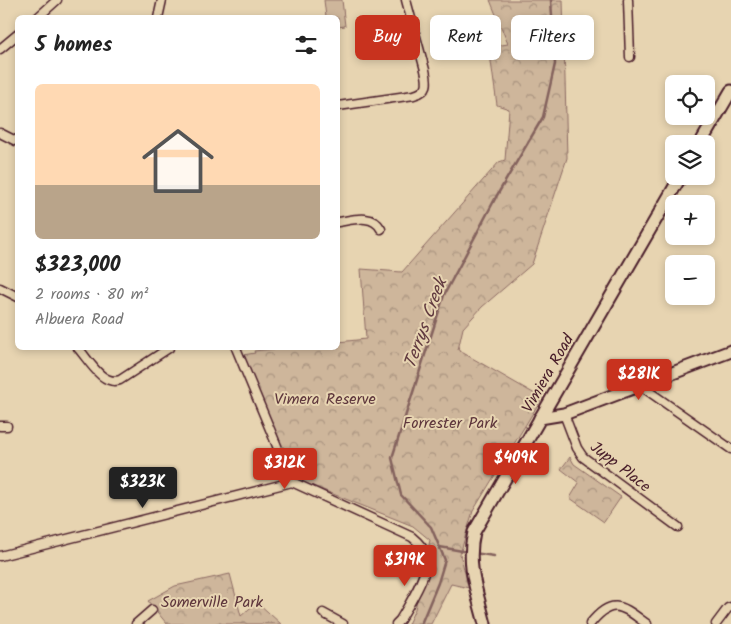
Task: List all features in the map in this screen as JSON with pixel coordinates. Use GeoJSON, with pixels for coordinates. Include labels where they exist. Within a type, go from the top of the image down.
{"type":"FeatureCollection","features":[{"type":"Feature","properties":{"kind":"street"},"geometry":{"type":"LineString","coordinates":[[39,15],[56,0]]}},
{"type":"Feature","properties":{"kind":"street"},"geometry":{"type":"LineString","coordinates":[[159,15],[162,0]]}},
{"type":"Feature","properties":{"kind":"street"},"geometry":{"type":"LineString","coordinates":[[340,106],[414,95],[423,92],[425,89],[427,77],[406,0]]}},
{"type":"Feature","properties":{"kind":"street"},"geometry":{"type":"LineString","coordinates":[[628,0],[630,57]]}},
{"type":"Feature","properties":{"kind":"street"},"geometry":{"type":"LineString","coordinates":[[0,50],[15,37]]}},
{"type":"Feature","properties":{"kind":"street"},"geometry":{"type":"LineString","coordinates":[[705,135],[731,91]]}},
{"type":"Feature","properties":{"kind":"street"},"geometry":{"type":"LineString","coordinates":[[0,134],[15,141]]}},
{"type":"Feature","properties":{"kind":"street","name":"Vimiera Road"},"geometry":{"type":"LineString","coordinates":[[485,624],[471,569],[474,532],[676,185]]}},
{"type":"Feature","properties":{"kind":"street"},"geometry":{"type":"LineString","coordinates":[[340,222],[369,219],[382,229]]}},
{"type":"Feature","properties":{"kind":"street"},"geometry":{"type":"LineString","coordinates":[[0,288],[15,295]]}},
{"type":"Feature","properties":{"kind":"street"},"geometry":{"type":"LineString","coordinates":[[80,350],[105,379],[115,381],[120,380],[166,350]]}},
{"type":"Feature","properties":{"kind":"street"},"geometry":{"type":"LineString","coordinates":[[237,350],[292,482]]}},
{"type":"Feature","properties":{"kind":"street"},"geometry":{"type":"LineString","coordinates":[[540,418],[564,414],[731,351]]}},
{"type":"Feature","properties":{"kind":"street"},"geometry":{"type":"LineString","coordinates":[[641,386],[731,449]]}},
{"type":"Feature","properties":{"kind":"street","name":"Jupp Place"},"geometry":{"type":"LineString","coordinates":[[564,414],[577,448],[583,457],[678,527]]}},
{"type":"Feature","properties":{"kind":"street"},"geometry":{"type":"LineString","coordinates":[[0,556],[292,482],[412,537],[420,545],[426,554],[426,567],[420,583],[396,624]]}},
{"type":"Feature","properties":{"kind":"street"},"geometry":{"type":"LineString","coordinates":[[590,624],[599,612],[610,606],[624,607],[635,620],[647,624]]}},
{"type":"Feature","properties":{"kind":"street"},"geometry":{"type":"LineString","coordinates":[[716,624],[728,608],[731,607]]}},
{"type":"Feature","properties":{"kind":"street"},"geometry":{"type":"LineString","coordinates":[[136,624],[152,610]]}},
{"type":"Feature","properties":{"kind":"street"},"geometry":{"type":"LineString","coordinates":[[322,613],[343,624]]}},
{"type":"Feature","properties":{"kind":"green space"},"geometry":{"type":"Polygon","coordinates":[[[324,0],[342,0],[345,26],[340,27],[340,15],[326,15],[324,0]]]}},
{"type":"Feature","properties":{"kind":"green space"},"geometry":{"type":"Polygon","coordinates":[[[490,0],[563,0],[563,15],[511,15],[511,60],[565,60],[567,158],[532,264],[482,307],[463,328],[458,350],[542,398],[473,511],[460,554],[469,588],[451,584],[431,624],[408,624],[415,609],[430,540],[413,526],[293,478],[243,355],[264,350],[340,350],[340,342],[366,339],[361,269],[402,272],[499,162],[505,160],[509,109],[497,105],[491,60],[501,60],[501,45],[508,44],[501,27],[501,15],[496,15],[490,0]]]}},
{"type":"Feature","properties":{"kind":"green space"},"geometry":{"type":"Polygon","coordinates":[[[570,457],[574,464],[621,497],[604,522],[570,498],[579,483],[561,469],[570,457]]]}},
{"type":"Feature","properties":{"kind":"green space","name":"Somerville Park"},"geometry":{"type":"Polygon","coordinates":[[[230,574],[241,616],[257,602],[281,624],[167,624],[148,601],[175,586],[230,574]]]}},
{"type":"Feature","properties":{"kind":"waterway","name":"Terrys Creek"},"geometry":{"type":"LineString","coordinates":[[421,624],[438,583],[445,560],[431,527],[401,495],[392,458],[444,295],[496,197],[543,117],[555,64],[551,0]]}},
{"type":"Feature","properties":{"kind":"waterway"},"geometry":{"type":"LineString","coordinates":[[440,547],[468,552]]}},
{"type":"Feature","properties":{"kind":"waterway"},"geometry":{"type":"LineString","coordinates":[[474,553],[494,556]]}},
{"type":"Feature","properties":{"kind":"park label","name":"Vimera Reserve"},"geometry":{"type":"Point","coordinates":[325,398]}},
{"type":"Feature","properties":{"kind":"park label","name":"Forrester Park"},"geometry":{"type":"Point","coordinates":[450,422]}}]}
